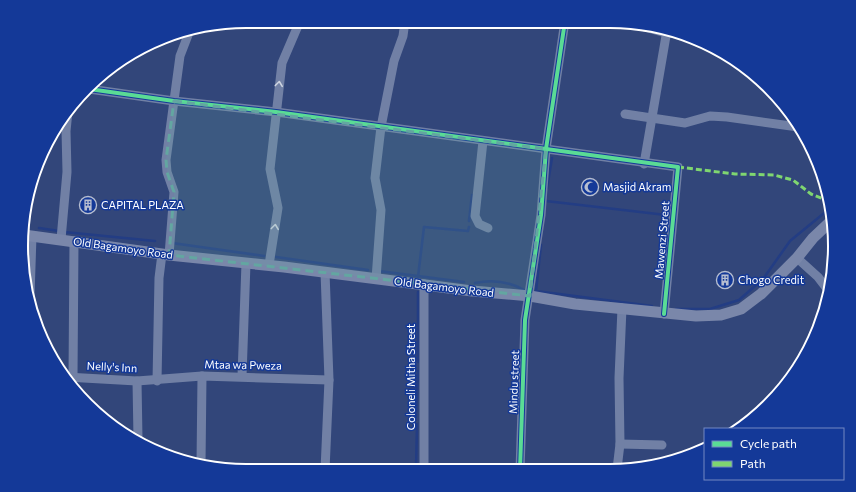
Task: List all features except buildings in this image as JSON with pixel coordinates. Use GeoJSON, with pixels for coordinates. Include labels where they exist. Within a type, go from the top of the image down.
{"type":"FeatureCollection","features":[{"type":"Feature","properties":{"kind":"main road","name":"Old Bagamoyo Road"},"geometry":{"type":"LineString","coordinates":[[28,236],[61,239],[166,255],[269,265],[376,279],[530,296],[575,304],[696,316],[721,315],[741,308],[761,294],[827,225]]}},
{"type":"Feature","properties":{"kind":"street"},"geometry":{"type":"LineString","coordinates":[[269,265],[278,208],[270,169],[282,63],[299,28]]}},
{"type":"Feature","properties":{"kind":"street"},"geometry":{"type":"LineString","coordinates":[[376,279],[382,210],[375,178],[381,127],[394,61],[403,36],[404,28]]}},
{"type":"Feature","properties":{"kind":"street","name":"Mindu street"},"geometry":{"type":"LineString","coordinates":[[520,464],[525,320],[530,296],[541,215],[546,149],[564,28]]}},
{"type":"Feature","properties":{"kind":"street"},"geometry":{"type":"LineString","coordinates":[[94,90],[174,101],[276,112],[644,164],[653,118],[666,35]]}},
{"type":"Feature","properties":{"kind":"street"},"geometry":{"type":"LineString","coordinates":[[157,380],[159,278],[166,255],[174,192],[167,172],[166,160],[180,56],[188,36]]}},
{"type":"Feature","properties":{"kind":"street"},"geometry":{"type":"LineString","coordinates":[[625,114],[685,123],[710,116],[727,117],[792,127]]}},
{"type":"Feature","properties":{"kind":"street"},"geometry":{"type":"LineString","coordinates":[[61,239],[67,172],[67,122]]}},
{"type":"Feature","properties":{"kind":"street"},"geometry":{"type":"LineString","coordinates":[[483,141],[475,216],[479,224],[488,228]]}},
{"type":"Feature","properties":{"kind":"street","name":"Mawenzi Street"},"geometry":{"type":"LineString","coordinates":[[644,164],[678,167],[664,314]]}},
{"type":"Feature","properties":{"kind":"street"},"geometry":{"type":"LineString","coordinates":[[28,236],[29,267]]}},
{"type":"Feature","properties":{"kind":"street"},"geometry":{"type":"LineString","coordinates":[[69,373],[74,241]]}},
{"type":"Feature","properties":{"kind":"street"},"geometry":{"type":"LineString","coordinates":[[797,258],[818,277],[824,285]]}},
{"type":"Feature","properties":{"kind":"street"},"geometry":{"type":"LineString","coordinates":[[242,376],[246,263]]}},
{"type":"Feature","properties":{"kind":"street"},"geometry":{"type":"LineString","coordinates":[[325,272],[329,380],[325,464]]}},
{"type":"Feature","properties":{"kind":"street","name":"Coloneli Mitha Street"},"geometry":{"type":"LineString","coordinates":[[424,284],[424,464]]}},
{"type":"Feature","properties":{"kind":"street"},"geometry":{"type":"LineString","coordinates":[[618,464],[620,444],[619,378],[622,308]]}},
{"type":"Feature","properties":{"kind":"street"},"geometry":{"type":"LineString","coordinates":[[201,460],[202,376]]}},
{"type":"Feature","properties":{"kind":"street","name":"Mtaa wa Pweza"},"geometry":{"type":"LineString","coordinates":[[157,380],[202,376],[242,376],[329,380]]}},
{"type":"Feature","properties":{"kind":"street","name":"Nelly's Inn"},"geometry":{"type":"LineString","coordinates":[[72,377],[137,381],[157,380]]}},
{"type":"Feature","properties":{"kind":"street"},"geometry":{"type":"LineString","coordinates":[[137,381],[138,436]]}},
{"type":"Feature","properties":{"kind":"street"},"geometry":{"type":"LineString","coordinates":[[620,444],[662,445]]}},
{"type":"Feature","properties":{"kind":"highlighted area"},"geometry":{"type":"Polygon","coordinates":[[[174,101],[546,149],[530,296],[169,255],[174,192],[167,172],[166,160],[174,101]]]}},
{"type":"Feature","properties":{"kind":"waterway"},"geometry":{"type":"LineString","coordinates":[[547,188],[552,158]]}},
{"type":"Feature","properties":{"kind":"waterway"},"geometry":{"type":"LineString","coordinates":[[469,221],[472,195]]}},
{"type":"Feature","properties":{"kind":"waterway"},"geometry":{"type":"LineString","coordinates":[[546,201],[666,215]]}},
{"type":"Feature","properties":{"kind":"waterway"},"geometry":{"type":"LineString","coordinates":[[676,309],[710,309],[739,300],[763,279],[790,241],[825,212]]}},
{"type":"Feature","properties":{"kind":"waterway"},"geometry":{"type":"LineString","coordinates":[[418,277],[424,227],[468,231],[469,227]]}},
{"type":"Feature","properties":{"kind":"waterway"},"geometry":{"type":"LineString","coordinates":[[39,228],[59,231]]}},
{"type":"Feature","properties":{"kind":"waterway"},"geometry":{"type":"LineString","coordinates":[[64,232],[155,241]]}},
{"type":"Feature","properties":{"kind":"waterway"},"geometry":{"type":"LineString","coordinates":[[172,243],[264,256]]}},
{"type":"Feature","properties":{"kind":"waterway"},"geometry":{"type":"LineString","coordinates":[[541,245],[536,291],[652,306]]}},
{"type":"Feature","properties":{"kind":"waterway"},"geometry":{"type":"LineString","coordinates":[[276,257],[368,270]]}},
{"type":"Feature","properties":{"kind":"waterway"},"geometry":{"type":"LineString","coordinates":[[379,271],[464,282]]}},
{"type":"Feature","properties":{"kind":"waterway"},"geometry":{"type":"LineString","coordinates":[[475,283],[494,281],[506,283],[524,290]]}},
{"type":"Feature","properties":{"kind":"waterway"},"geometry":{"type":"LineString","coordinates":[[418,292],[418,362]]}},
{"type":"Feature","properties":{"kind":"waterway"},"geometry":{"type":"LineString","coordinates":[[416,417],[418,371]]}},
{"type":"Feature","properties":{"kind":"waterway"},"geometry":{"type":"LineString","coordinates":[[416,464],[417,424]]}},
{"type":"Feature","properties":{"kind":"marked path"},"geometry":{"type":"LineString","coordinates":[[678,167],[735,174],[774,175],[793,180],[811,194],[823,199]]}},
{"type":"Feature","properties":{"kind":"cycle path"},"geometry":{"type":"LineString","coordinates":[[520,464],[525,320],[541,215],[546,149],[564,28]]}},
{"type":"Feature","properties":{"kind":"cycle path"},"geometry":{"type":"LineString","coordinates":[[94,90],[174,101],[276,112],[678,167],[664,314]]}},
{"type":"Feature","properties":{"kind":"place","name":"Masjid Akram"},"geometry":{"type":"Point","coordinates":[590,187]}},
{"type":"Feature","properties":{"kind":"place","name":"CAPITAL PLAZA"},"geometry":{"type":"Point","coordinates":[88,205]}},
{"type":"Feature","properties":{"kind":"place","name":"Chogo Credit"},"geometry":{"type":"Point","coordinates":[725,280]}}]}
